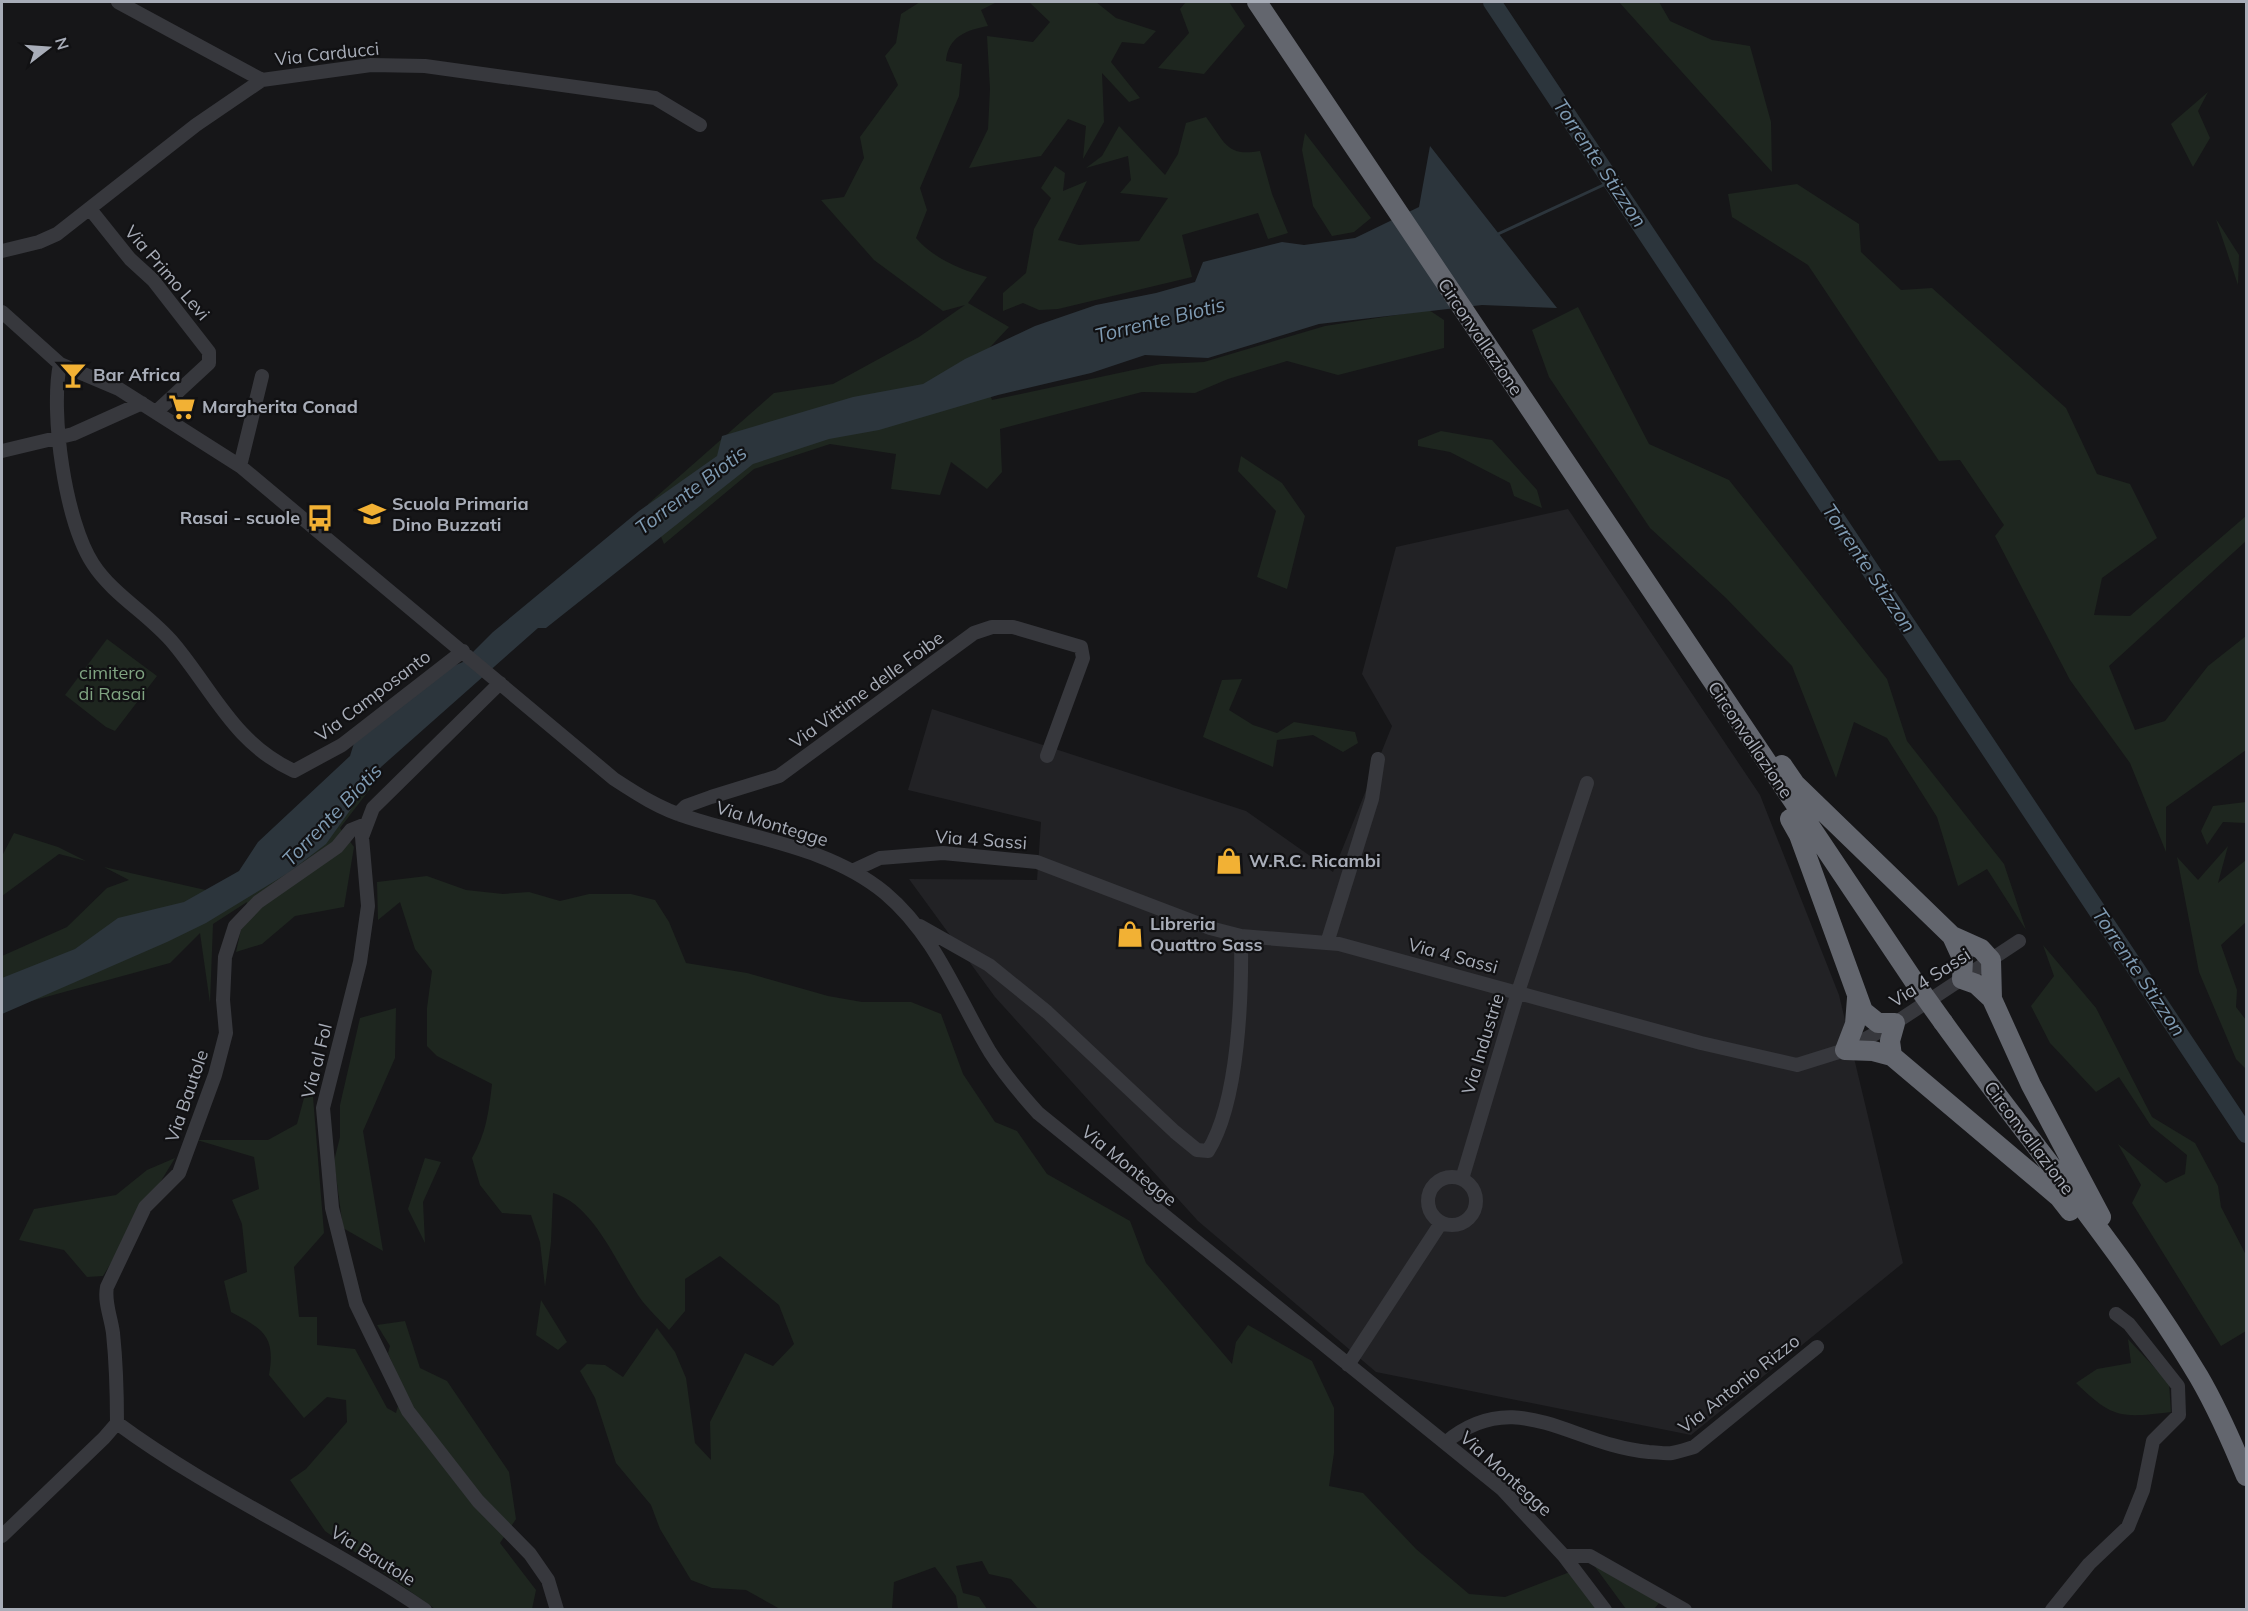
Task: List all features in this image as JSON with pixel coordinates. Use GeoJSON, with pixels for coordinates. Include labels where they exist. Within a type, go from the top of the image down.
{"type":"FeatureCollection","features":[{"type":"Feature","properties":{"kind":"highway","name":"Circonvallazione"},"geometry":{"type":"LineString","coordinates":[[1257,2],[1730,711],[1918,987],[2108,1242],[2200,1379],[2247,1476]]}},
{"type":"Feature","properties":{"kind":"highway"},"geometry":{"type":"LineString","coordinates":[[1892,1056],[1890,1041],[1895,1023],[1878,1023],[1870,1018],[1857,998],[1799,835],[1729,718],[1730,711],[1749,720],[1795,784],[1952,936],[1982,949],[1991,960],[1992,999]]}},
{"type":"Feature","properties":{"kind":"highway"},"geometry":{"type":"LineString","coordinates":[[1857,998],[1855,1024],[1845,1050],[1873,1051],[1892,1056],[2060,1197],[2090,1236],[2108,1242],[2107,1228],[2031,1085],[1992,999],[1976,984],[1962,979],[1963,960],[1952,936]]}},
{"type":"Feature","properties":{"kind":"street"},"geometry":{"type":"LineString","coordinates":[[118,2],[262,80]]}},
{"type":"Feature","properties":{"kind":"street","name":"Via Carducci"},"geometry":{"type":"LineString","coordinates":[[2,250],[39,242],[57,234],[196,125],[262,80],[370,65],[425,66],[655,98],[700,125]]}},
{"type":"Feature","properties":{"kind":"street","name":"Via Primo Levi"},"geometry":{"type":"LineString","coordinates":[[90,209],[130,260],[153,280],[209,352],[209,363],[156,412]]}},
{"type":"Feature","properties":{"kind":"street","name":"Via Montegge"},"geometry":{"type":"LineString","coordinates":[[2,312],[60,364],[119,389],[240,466],[614,779],[639,795],[678,814],[816,854],[852,871],[885,893],[935,949],[990,1051],[1015,1087],[1038,1113],[1502,1490],[1564,1556],[1605,1610]]}},
{"type":"Feature","properties":{"kind":"street"},"geometry":{"type":"LineString","coordinates":[[57,440],[57,379],[60,364]]}},
{"type":"Feature","properties":{"kind":"street"},"geometry":{"type":"LineString","coordinates":[[240,466],[262,376]]}},
{"type":"Feature","properties":{"kind":"street"},"geometry":{"type":"LineString","coordinates":[[2,451],[57,440],[100,424],[142,403]]}},
{"type":"Feature","properties":{"kind":"street","name":"Via Camposanto"},"geometry":{"type":"LineString","coordinates":[[57,440],[78,531],[93,564],[174,643],[231,724],[250,743],[278,764],[294,771],[342,745],[472,659]]}},
{"type":"Feature","properties":{"kind":"street","name":"Via Vittime delle Foibe"},"geometry":{"type":"LineString","coordinates":[[678,814],[686,806],[711,796],[779,776],[974,633],[992,627],[1013,627],[1081,646],[1083,658],[1047,756]]}},
{"type":"Feature","properties":{"kind":"street","name":"Via al Fol"},"geometry":{"type":"LineString","coordinates":[[500,683],[373,808],[366,824],[362,837],[368,906],[360,962],[323,1108],[332,1208],[356,1304],[408,1411],[478,1501],[530,1554],[548,1580],[557,1610]]}},
{"type":"Feature","properties":{"kind":"street"},"geometry":{"type":"LineString","coordinates":[[1327,943],[1372,799],[1378,759]]}},
{"type":"Feature","properties":{"kind":"street","name":"Via Industrie"},"geometry":{"type":"LineString","coordinates":[[1462,1179],[1518,992],[1587,783]]}},
{"type":"Feature","properties":{"kind":"street","name":"Via Bautole"},"geometry":{"type":"LineString","coordinates":[[366,824],[351,830],[337,847],[258,902],[235,926],[225,957],[223,1000],[226,1033],[215,1075],[179,1173],[145,1207],[107,1287],[105,1299],[111,1313],[115,1352],[117,1422],[162,1456],[368,1571],[425,1610]]}},
{"type":"Feature","properties":{"kind":"street","name":"Via 4 Sassi"},"geometry":{"type":"LineString","coordinates":[[852,871],[880,858],[943,853],[1037,862],[1210,928],[1241,936],[1327,943],[1518,992],[1701,1043],[1797,1065],[1845,1050],[1895,1023],[2019,941]]}},
{"type":"Feature","properties":{"kind":"street"},"geometry":{"type":"LineString","coordinates":[[915,924],[989,965],[1047,1012],[1175,1132],[1197,1150],[1208,1151],[1218,1136],[1227,1104],[1242,997],[1241,936]]}},
{"type":"Feature","properties":{"kind":"street"},"geometry":{"type":"LineString","coordinates":[[1447,1177],[1462,1179],[1475,1193],[1475,1212],[1460,1225],[1441,1223],[1431,1212],[1428,1198],[1435,1185],[1447,1177]]}},
{"type":"Feature","properties":{"kind":"street"},"geometry":{"type":"LineString","coordinates":[[1348,1365],[1441,1223]]}},
{"type":"Feature","properties":{"kind":"street"},"geometry":{"type":"LineString","coordinates":[[2052,1610],[2089,1564],[2128,1527],[2143,1490],[2153,1441],[2179,1416],[2178,1386],[2129,1324],[2116,1314]]}},
{"type":"Feature","properties":{"kind":"street","name":"Via Antonio Rizzo"},"geometry":{"type":"LineString","coordinates":[[1445,1443],[1464,1427],[1483,1420],[1511,1416],[1541,1421],[1631,1450],[1672,1454],[1694,1447],[1817,1347]]}},
{"type":"Feature","properties":{"kind":"street"},"geometry":{"type":"LineString","coordinates":[[2,1536],[104,1438],[117,1422]]}},
{"type":"Feature","properties":{"kind":"street"},"geometry":{"type":"LineString","coordinates":[[1564,1556],[1590,1556],[1685,1610]]}},
{"type":"Feature","properties":{"kind":"shaded area"},"geometry":{"type":"Polygon","coordinates":[[[1568,509],[1760,795],[1839,995],[1903,1263],[1691,1435],[1376,1372],[1198,1221],[995,997],[909,879],[1037,880],[1041,822],[908,790],[932,709],[1246,811],[1333,872],[1392,726],[1362,674],[1396,547],[1568,509]]]}},
{"type":"Feature","properties":{"kind":"green space"},"geometry":{"type":"Polygon","coordinates":[[[920,2],[997,2],[981,10],[988,26],[960,36],[954,40],[947,53],[946,61],[962,64],[959,96],[920,188],[927,210],[916,238],[931,252],[948,262],[987,277],[968,303],[1009,327],[978,360],[992,400],[1161,364],[1204,362],[1325,326],[1429,310],[1444,320],[1444,348],[1338,375],[1287,361],[1228,379],[1195,393],[1142,392],[1000,429],[1002,472],[987,489],[951,462],[940,495],[891,489],[896,454],[830,444],[754,469],[664,544],[648,504],[774,393],[833,384],[919,337],[965,305],[943,311],[874,260],[821,200],[844,197],[864,158],[860,137],[898,85],[885,56],[896,43],[901,14],[920,2]]]}},
{"type":"Feature","properties":{"kind":"green space"},"geometry":{"type":"Polygon","coordinates":[[[1029,2],[1096,2],[1116,18],[1156,31],[1144,44],[1122,42],[1111,62],[1140,98],[1129,102],[1102,73],[1104,122],[1083,159],[1086,126],[1068,119],[1041,156],[969,168],[988,129],[990,89],[987,36],[1033,42],[1050,22],[1029,2]]]}},
{"type":"Feature","properties":{"kind":"green space"},"geometry":{"type":"Polygon","coordinates":[[[1186,2],[1229,2],[1245,26],[1204,74],[1158,68],[1189,33],[1180,9],[1186,2]]]}},
{"type":"Feature","properties":{"kind":"green space"},"geometry":{"type":"Polygon","coordinates":[[[1619,2],[1659,2],[1670,21],[1712,40],[1750,46],[1771,122],[1772,172],[1619,2]]]}},
{"type":"Feature","properties":{"kind":"green space"},"geometry":{"type":"Polygon","coordinates":[[[2208,92],[2198,111],[2210,138],[2193,167],[2171,124],[2208,92]]]}},
{"type":"Feature","properties":{"kind":"green space"},"geometry":{"type":"Polygon","coordinates":[[[1206,117],[1227,146],[1240,152],[1260,151],[1272,194],[1288,233],[1268,239],[1258,213],[1182,235],[1192,277],[1058,309],[1039,310],[1023,303],[1003,311],[1003,293],[1026,273],[1034,229],[1051,198],[1041,188],[1055,166],[1065,173],[1063,191],[1087,181],[1058,240],[1079,245],[1139,241],[1168,198],[1120,193],[1131,180],[1128,156],[1086,168],[1102,156],[1119,126],[1165,175],[1178,154],[1186,123],[1206,117]]]}},
{"type":"Feature","properties":{"kind":"green space"},"geometry":{"type":"Polygon","coordinates":[[[1305,133],[1371,218],[1354,232],[1332,236],[1313,206],[1302,150],[1305,133]]]}},
{"type":"Feature","properties":{"kind":"green space"},"geometry":{"type":"Polygon","coordinates":[[[1797,184],[1859,224],[1861,252],[1901,290],[1932,288],[2066,408],[2097,474],[2130,484],[2157,538],[2102,578],[2094,615],[2130,616],[2246,516],[2246,541],[2109,666],[2135,730],[2165,721],[2208,666],[2246,636],[2246,750],[2166,807],[2166,852],[2130,763],[2070,680],[1995,536],[2004,525],[1960,460],[1939,461],[1808,265],[1732,217],[1728,194],[1797,184]]]}},
{"type":"Feature","properties":{"kind":"green space"},"geometry":{"type":"Polygon","coordinates":[[[2216,219],[2239,255],[2238,285],[2216,219]]]}},
{"type":"Feature","properties":{"kind":"green space"},"geometry":{"type":"Polygon","coordinates":[[[1578,307],[1649,444],[1729,480],[1887,679],[1907,741],[2004,864],[2026,930],[1987,869],[1958,886],[1937,817],[1887,738],[1854,722],[1836,778],[1792,666],[1726,598],[1650,528],[1549,377],[1532,330],[1578,307]]]}},
{"type":"Feature","properties":{"kind":"green space"},"geometry":{"type":"Polygon","coordinates":[[[1441,431],[1492,440],[1537,490],[1542,508],[1514,496],[1510,483],[1450,452],[1418,446],[1418,440],[1441,431]]]}},
{"type":"Feature","properties":{"kind":"green space"},"geometry":{"type":"Polygon","coordinates":[[[1241,456],[1282,483],[1305,516],[1287,589],[1257,577],[1276,511],[1238,471],[1241,456]]]}},
{"type":"Feature","properties":{"kind":"green space","name":"cimitero di Rasai"},"geometry":{"type":"Polygon","coordinates":[[[107,639],[157,676],[115,731],[106,727],[65,695],[107,639]]]}},
{"type":"Feature","properties":{"kind":"green space"},"geometry":{"type":"Polygon","coordinates":[[[1242,679],[1229,710],[1253,725],[1277,733],[1294,722],[1355,732],[1358,743],[1343,752],[1313,735],[1277,740],[1273,767],[1203,737],[1222,680],[1242,679]]]}},
{"type":"Feature","properties":{"kind":"green space"},"geometry":{"type":"Polygon","coordinates":[[[382,761],[370,789],[340,828],[354,847],[344,907],[295,916],[262,944],[236,952],[247,902],[213,924],[210,1003],[200,933],[170,963],[2,1009],[2,956],[67,927],[107,888],[129,880],[104,867],[210,891],[247,867],[382,761]]]}},
{"type":"Feature","properties":{"kind":"green space"},"geometry":{"type":"Polygon","coordinates":[[[2246,802],[2246,823],[2223,822],[2207,845],[2201,831],[2213,806],[2246,802]]]}},
{"type":"Feature","properties":{"kind":"green space"},"geometry":{"type":"Polygon","coordinates":[[[14,833],[58,847],[86,861],[59,854],[2,896],[2,856],[14,833]]]}},
{"type":"Feature","properties":{"kind":"green space"},"geometry":{"type":"Polygon","coordinates":[[[2228,846],[2218,883],[2246,860],[2246,922],[2221,945],[2237,990],[2236,1007],[2246,1020],[2246,1069],[2236,1059],[2199,972],[2177,857],[2198,880],[2228,846]]]}},
{"type":"Feature","properties":{"kind":"green space"},"geometry":{"type":"Polygon","coordinates":[[[427,876],[466,890],[503,894],[529,892],[560,901],[589,894],[631,894],[655,900],[669,922],[686,963],[747,973],[828,996],[862,1002],[911,1002],[941,1014],[963,1074],[995,1122],[1017,1131],[1047,1174],[1130,1221],[1146,1263],[1232,1364],[1236,1342],[1248,1325],[1312,1361],[1334,1408],[1334,1453],[1329,1486],[1363,1493],[1416,1549],[1469,1594],[1505,1597],[1575,1570],[1605,1609],[1038,1609],[1011,1579],[989,1574],[982,1561],[956,1566],[963,1593],[979,1597],[987,1609],[958,1609],[956,1596],[935,1567],[894,1582],[892,1609],[780,1609],[746,1590],[712,1588],[691,1580],[660,1529],[651,1505],[616,1463],[595,1398],[580,1371],[587,1364],[605,1365],[623,1377],[657,1328],[675,1352],[686,1378],[695,1443],[711,1460],[710,1422],[745,1353],[773,1366],[794,1344],[779,1305],[720,1256],[685,1279],[685,1311],[669,1330],[643,1302],[594,1224],[582,1210],[553,1193],[551,1242],[545,1287],[540,1242],[531,1215],[502,1213],[480,1185],[472,1158],[484,1131],[492,1084],[437,1056],[427,1046],[427,1008],[432,971],[415,949],[400,902],[378,920],[377,882],[427,876]]]}},
{"type":"Feature","properties":{"kind":"green space"},"geometry":{"type":"Polygon","coordinates":[[[2043,945],[2096,1008],[2152,1117],[2195,1143],[2218,1186],[2221,1207],[2246,1255],[2246,1331],[2221,1346],[2132,1203],[2141,1185],[2118,1144],[2166,1183],[2185,1174],[2187,1155],[2151,1126],[2119,1077],[2096,1092],[2050,1043],[2031,1006],[2054,976],[2043,945]]]}},
{"type":"Feature","properties":{"kind":"green space"},"geometry":{"type":"Polygon","coordinates":[[[396,1008],[395,1058],[363,1131],[383,1251],[343,1228],[334,1161],[340,1137],[340,1105],[360,1018],[396,1008]]]}},
{"type":"Feature","properties":{"kind":"green space"},"geometry":{"type":"Polygon","coordinates":[[[311,1072],[324,1233],[294,1267],[299,1317],[317,1317],[317,1345],[355,1349],[387,1408],[396,1413],[403,1388],[388,1353],[390,1346],[377,1325],[405,1321],[420,1368],[447,1381],[509,1472],[516,1519],[500,1543],[536,1590],[532,1609],[435,1609],[325,1531],[290,1480],[306,1469],[347,1422],[346,1400],[327,1397],[304,1418],[269,1375],[271,1351],[265,1335],[231,1312],[224,1281],[247,1272],[242,1224],[232,1200],[259,1189],[254,1157],[197,1140],[268,1140],[297,1124],[311,1072]]]}},
{"type":"Feature","properties":{"kind":"green space"},"geometry":{"type":"Polygon","coordinates":[[[175,1158],[103,1276],[87,1277],[64,1250],[19,1240],[34,1209],[116,1195],[147,1170],[175,1158]]]}},
{"type":"Feature","properties":{"kind":"green space"},"geometry":{"type":"Polygon","coordinates":[[[425,1158],[441,1162],[423,1202],[425,1243],[408,1209],[425,1158]]]}},
{"type":"Feature","properties":{"kind":"green space"},"geometry":{"type":"Polygon","coordinates":[[[541,1300],[567,1342],[558,1350],[536,1335],[541,1300]]]}},
{"type":"Feature","properties":{"kind":"green space"},"geometry":{"type":"Polygon","coordinates":[[[2128,1339],[2169,1383],[2171,1412],[2129,1415],[2109,1410],[2076,1383],[2097,1369],[2131,1363],[2128,1339]]]}},
{"type":"Feature","properties":{"kind":"green space"},"geometry":{"type":"Polygon","coordinates":[[[1593,1564],[1660,1602],[1654,1609],[1626,1609],[1593,1564]]]}},
{"type":"Feature","properties":{"kind":"water"},"geometry":{"type":"Polygon","coordinates":[[[1430,146],[1557,308],[1482,305],[1319,324],[1208,358],[1145,355],[1091,373],[998,395],[879,430],[829,439],[753,464],[546,628],[538,628],[381,767],[326,844],[288,873],[206,923],[2,1014],[2,978],[75,949],[118,918],[184,902],[239,871],[258,842],[350,756],[354,743],[451,667],[463,662],[493,632],[639,511],[717,456],[722,436],[853,397],[923,384],[965,359],[1035,326],[1096,305],[1156,293],[1195,282],[1203,262],[1282,242],[1304,245],[1355,238],[1419,207],[1430,146]]]}},
{"type":"Feature","properties":{"kind":"waterway","name":"Torrente Stizzon"},"geometry":{"type":"LineString","coordinates":[[1492,2],[2246,1134]]}},
{"type":"Feature","properties":{"kind":"waterway","name":"Torrente Biotis"},"geometry":{"type":"LineString","coordinates":[[1498,234],[1612,181]]}},
{"type":"Feature","properties":{"kind":"place","name":"Bar Africa"},"geometry":{"type":"Point","coordinates":[73,375]}},
{"type":"Feature","properties":{"kind":"place","name":"Margherita Conad"},"geometry":{"type":"Point","coordinates":[182,407]}},
{"type":"Feature","properties":{"kind":"place","name":"Scuola Primaria Dino Buzzati"},"geometry":{"type":"Point","coordinates":[372,514]}},
{"type":"Feature","properties":{"kind":"place","name":"Rasai - scuole"},"geometry":{"type":"Point","coordinates":[320,518]}},
{"type":"Feature","properties":{"kind":"place","name":"W.R.C. Ricambi"},"geometry":{"type":"Point","coordinates":[1229,861]}},
{"type":"Feature","properties":{"kind":"place","name":"Libreria Quattro Sass"},"geometry":{"type":"Point","coordinates":[1130,934]}}]}
